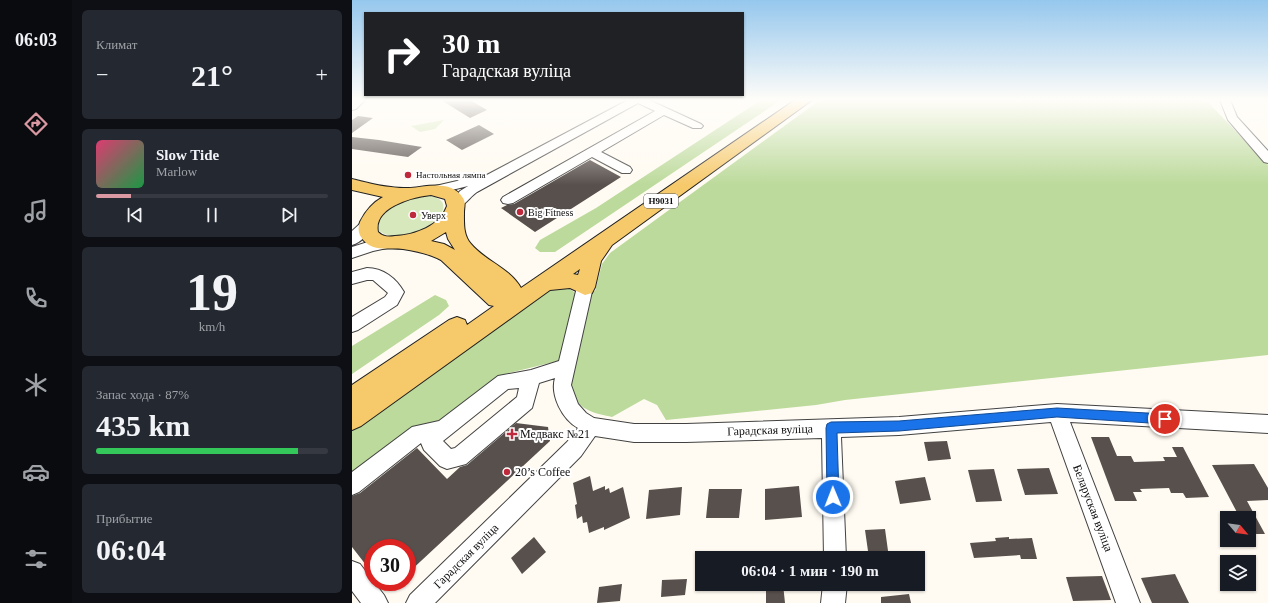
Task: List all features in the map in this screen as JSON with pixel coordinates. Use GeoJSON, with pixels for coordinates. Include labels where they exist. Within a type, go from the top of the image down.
{"type":"FeatureCollection","features":[{"type":"Feature","properties":{"kind":"main road","name":"Н9031"},"geometry":{"type":"LineString","coordinates":[[352,398],[508,296],[750,128]]}},
{"type":"Feature","properties":{"kind":"main road","name":"Н9031"},"geometry":{"type":"LineString","coordinates":[[352,418],[508,296],[541,284],[765,128]]}},
{"type":"Feature","properties":{"kind":"main road"},"geometry":{"type":"LineString","coordinates":[[352,184],[392,194],[436,190],[451,194],[456,198],[453,225],[458,242],[508,296]]}},
{"type":"Feature","properties":{"kind":"main road"},"geometry":{"type":"LineString","coordinates":[[412,192],[391,201],[371,219],[368,230],[370,236],[376,240],[437,249],[508,296]]}},
{"type":"Feature","properties":{"kind":"main road"},"geometry":{"type":"LineString","coordinates":[[352,194],[364,200],[371,219]]}},
{"type":"Feature","properties":{"kind":"main road"},"geometry":{"type":"LineString","coordinates":[[393,243],[418,239],[435,231],[448,221],[456,208]]}},
{"type":"Feature","properties":{"kind":"main road"},"geometry":{"type":"LineString","coordinates":[[541,284],[569,280],[585,287],[592,260],[609,238]]}},
{"type":"Feature","properties":{"kind":"street"},"geometry":{"type":"LineString","coordinates":[[436,190],[471,180],[568,128]]}},
{"type":"Feature","properties":{"kind":"street"},"geometry":{"type":"LineString","coordinates":[[456,208],[465,194],[472,189],[584,128]]}},
{"type":"Feature","properties":{"kind":"street"},"geometry":{"type":"LineString","coordinates":[[508,200],[633,128]]}},
{"type":"Feature","properties":{"kind":"street"},"geometry":{"type":"LineString","coordinates":[[1240,128],[1268,159]]}},
{"type":"Feature","properties":{"kind":"street"},"geometry":{"type":"LineString","coordinates":[[1250,140],[1268,143]]}},
{"type":"Feature","properties":{"kind":"street"},"geometry":{"type":"LineString","coordinates":[[592,152],[603,162],[620,170]]}},
{"type":"Feature","properties":{"kind":"street"},"geometry":{"type":"LineString","coordinates":[[352,240],[371,219]]}},
{"type":"Feature","properties":{"kind":"street"},"geometry":{"type":"LineString","coordinates":[[352,253],[371,246],[393,243]]}},
{"type":"Feature","properties":{"kind":"street"},"geometry":{"type":"LineString","coordinates":[[352,278],[372,274],[381,276],[396,292],[391,301],[352,325]]}},
{"type":"Feature","properties":{"kind":"street"},"geometry":{"type":"LineString","coordinates":[[585,287],[562,385],[565,398],[571,410],[579,418],[591,426]]}},
{"type":"Feature","properties":{"kind":"street"},"geometry":{"type":"LineString","coordinates":[[531,378],[525,402],[459,457],[447,459],[431,443],[433,437],[504,382],[531,378],[566,366]]}},
{"type":"Feature","properties":{"kind":"street","name":"Гарадская вуліца"},"geometry":{"type":"LineString","coordinates":[[418,603],[574,449],[591,426],[634,433],[662,434],[899,426],[1057,412],[1268,424]]}},
{"type":"Feature","properties":{"kind":"street","name":"Беларуская вуліца"},"geometry":{"type":"LineString","coordinates":[[1057,412],[1128,603]]}},
{"type":"Feature","properties":{"kind":"street"},"geometry":{"type":"LineString","coordinates":[[831,428],[835,551]]}},
{"type":"Feature","properties":{"kind":"street"},"geometry":{"type":"LineString","coordinates":[[352,485],[419,433],[443,429]]}},
{"type":"Feature","properties":{"kind":"street"},"geometry":{"type":"LineString","coordinates":[[352,572],[376,603]]}},
{"type":"Feature","properties":{"kind":"street"},"geometry":{"type":"LineString","coordinates":[[833,603],[834,591]]}},
{"type":"Feature","properties":{"kind":"green space"},"geometry":{"type":"Polygon","coordinates":[[[414,128],[436,128],[435,129],[420,132],[414,128]]]}},
{"type":"Feature","properties":{"kind":"green space"},"geometry":{"type":"Polygon","coordinates":[[[718,128],[739,128],[555,252],[540,252],[535,248],[540,240],[596,208],[718,128]]]}},
{"type":"Feature","properties":{"kind":"green space"},"geometry":{"type":"Polygon","coordinates":[[[781,128],[1233,128],[1268,165],[1268,355],[666,420],[657,405],[644,399],[612,417],[588,410],[581,406],[573,394],[572,387],[571,379],[574,357],[501,375],[485,385],[437,423],[352,477],[352,426],[542,288],[564,285],[577,294],[595,291],[602,264],[610,253],[781,128]]]}},
{"type":"Feature","properties":{"kind":"green space"},"geometry":{"type":"Polygon","coordinates":[[[426,195],[440,200],[444,207],[440,216],[430,224],[417,232],[403,236],[389,235],[377,229],[378,217],[388,207],[400,201],[426,195]]]}},
{"type":"Feature","properties":{"kind":"green space"},"geometry":{"type":"Polygon","coordinates":[[[435,295],[446,300],[449,306],[439,315],[352,374],[352,346],[435,295]]]}},
{"type":"Feature","properties":{"kind":"building"},"geometry":{"type":"Polygon","coordinates":[[[352,128],[359,128],[352,133],[352,128]]]}},
{"type":"Feature","properties":{"kind":"building"},"geometry":{"type":"Polygon","coordinates":[[[472,128],[484,128],[494,134],[462,150],[446,140],[472,128]]]}},
{"type":"Feature","properties":{"kind":"building"},"geometry":{"type":"Polygon","coordinates":[[[352,137],[422,147],[408,157],[352,149],[352,137]]]}},
{"type":"Feature","properties":{"kind":"building"},"geometry":{"type":"Polygon","coordinates":[[[590,160],[621,177],[535,232],[501,208],[514,204],[590,160]]]}},
{"type":"Feature","properties":{"kind":"building"},"geometry":{"type":"Polygon","coordinates":[[[516,423],[548,427],[550,441],[416,566],[416,539],[364,539],[364,562],[352,547],[352,496],[360,493],[417,448],[447,479],[460,467],[467,465],[516,423]]]}},
{"type":"Feature","properties":{"kind":"building"},"geometry":{"type":"Polygon","coordinates":[[[1091,437],[1109,437],[1117,456],[1131,456],[1134,462],[1165,461],[1163,457],[1177,457],[1172,447],[1183,447],[1209,497],[1186,498],[1183,493],[1171,493],[1169,488],[1140,489],[1142,492],[1133,492],[1137,501],[1115,501],[1091,437]]]}},
{"type":"Feature","properties":{"kind":"building"},"geometry":{"type":"Polygon","coordinates":[[[947,441],[951,459],[928,461],[924,442],[947,441]]]}},
{"type":"Feature","properties":{"kind":"building"},"geometry":{"type":"Polygon","coordinates":[[[1254,464],[1268,488],[1268,500],[1247,501],[1252,511],[1236,511],[1212,465],[1254,464]]]}},
{"type":"Feature","properties":{"kind":"building"},"geometry":{"type":"Polygon","coordinates":[[[1049,468],[1058,494],[1025,495],[1017,469],[1049,468]]]}},
{"type":"Feature","properties":{"kind":"building"},"geometry":{"type":"Polygon","coordinates":[[[994,469],[1002,501],[976,502],[968,470],[994,469]]]}},
{"type":"Feature","properties":{"kind":"building"},"geometry":{"type":"Polygon","coordinates":[[[590,476],[593,491],[605,486],[605,490],[609,488],[610,493],[623,487],[630,518],[604,530],[604,527],[589,533],[587,522],[583,523],[582,516],[577,519],[575,505],[577,504],[573,483],[590,476]]]}},
{"type":"Feature","properties":{"kind":"building"},"geometry":{"type":"Polygon","coordinates":[[[925,477],[931,500],[900,504],[895,481],[925,477]]]}},
{"type":"Feature","properties":{"kind":"building"},"geometry":{"type":"Polygon","coordinates":[[[799,486],[802,517],[765,520],[765,489],[799,486]]]}},
{"type":"Feature","properties":{"kind":"building"},"geometry":{"type":"Polygon","coordinates":[[[682,487],[680,515],[646,519],[649,490],[682,487]]]}},
{"type":"Feature","properties":{"kind":"building"},"geometry":{"type":"Polygon","coordinates":[[[709,489],[742,489],[739,518],[706,518],[709,489]]]}},
{"type":"Feature","properties":{"kind":"building"},"geometry":{"type":"Polygon","coordinates":[[[1256,518],[1265,534],[1256,534],[1256,518]]]}},
{"type":"Feature","properties":{"kind":"building"},"geometry":{"type":"Polygon","coordinates":[[[885,529],[888,551],[868,551],[865,530],[885,529]]]}},
{"type":"Feature","properties":{"kind":"building"},"geometry":{"type":"Polygon","coordinates":[[[534,537],[546,552],[522,574],[511,558],[534,537]]]}},
{"type":"Feature","properties":{"kind":"building"},"geometry":{"type":"Polygon","coordinates":[[[1009,537],[1009,539],[1032,538],[1037,559],[1021,559],[1020,555],[974,558],[970,543],[996,541],[995,538],[1009,537]]]}},
{"type":"Feature","properties":{"kind":"building"},"geometry":{"type":"Polygon","coordinates":[[[1175,574],[1189,603],[1152,603],[1141,578],[1175,574]]]}},
{"type":"Feature","properties":{"kind":"building"},"geometry":{"type":"Polygon","coordinates":[[[1102,576],[1111,600],[1073,601],[1066,577],[1102,576]]]}},
{"type":"Feature","properties":{"kind":"building"},"geometry":{"type":"Polygon","coordinates":[[[687,579],[685,595],[661,597],[662,580],[687,579]]]}},
{"type":"Feature","properties":{"kind":"building"},"geometry":{"type":"Polygon","coordinates":[[[622,584],[620,601],[597,603],[599,587],[622,584]]]}},
{"type":"Feature","properties":{"kind":"building"},"geometry":{"type":"Polygon","coordinates":[[[766,591],[784,591],[785,603],[766,603],[766,591]]]}},
{"type":"Feature","properties":{"kind":"building"},"geometry":{"type":"Polygon","coordinates":[[[909,594],[911,603],[881,603],[881,597],[909,594]]]}},
{"type":"Feature","properties":{"kind":"place","name":"Настольная лямпа"},"geometry":{"type":"Point","coordinates":[408,175]}},
{"type":"Feature","properties":{"kind":"place","name":"Big Fitness"},"geometry":{"type":"Point","coordinates":[520,212]}},
{"type":"Feature","properties":{"kind":"place","name":"Уверх"},"geometry":{"type":"Point","coordinates":[413,215]}},
{"type":"Feature","properties":{"kind":"place","name":"Медвакс №21"},"geometry":{"type":"Point","coordinates":[512,434]}},
{"type":"Feature","properties":{"kind":"place","name":"20’s Coffee"},"geometry":{"type":"Point","coordinates":[507,472]}},
{"type":"Feature","properties":{"kind":"route"},"geometry":{"type":"LineString","coordinates":[[833,497],[831,428],[899,426],[1057,412],[1165,419]]}}]}
